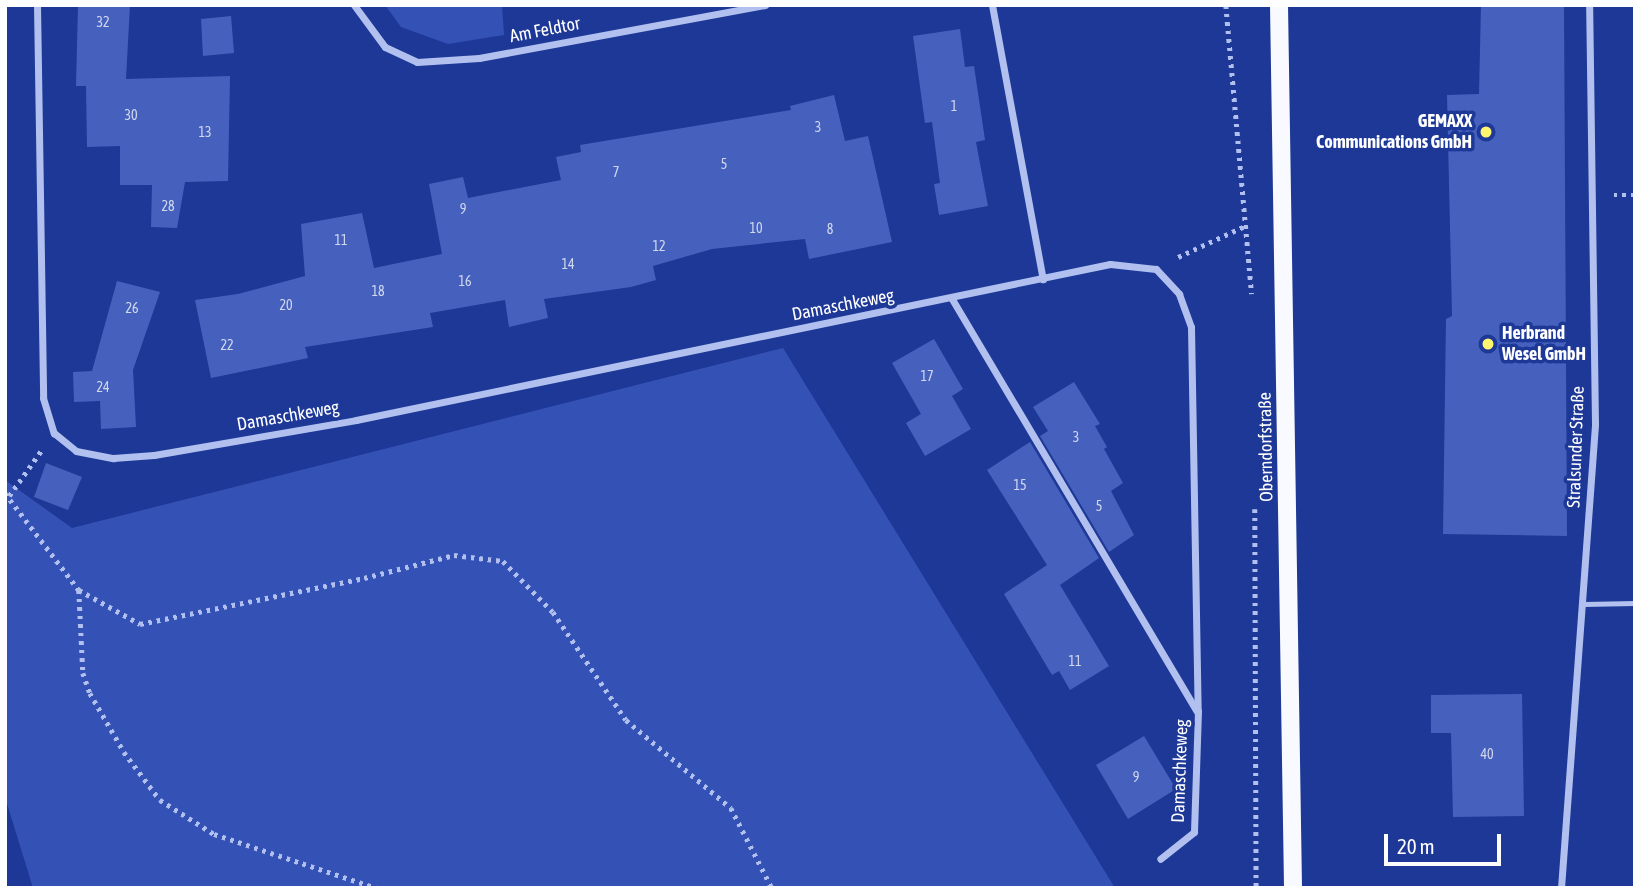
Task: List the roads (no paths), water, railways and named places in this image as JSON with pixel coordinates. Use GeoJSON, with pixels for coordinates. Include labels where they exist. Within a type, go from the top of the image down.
{"type":"FeatureCollection","features":[{"type":"Feature","properties":{"kind":"main road","name":"Oberndorfstraße"},"geometry":{"type":"LineString","coordinates":[[1279,5],[1293,888]]}},
{"type":"Feature","properties":{"kind":"street","name":"Damaschkeweg"},"geometry":{"type":"LineString","coordinates":[[37,5],[43,398],[54,433],[76,451],[113,458],[154,455],[356,420],[952,299],[1110,264],[1156,269],[1179,294],[1191,327],[1198,712],[1194,831],[1160,859]]}},
{"type":"Feature","properties":{"kind":"street","name":"Am Feldtor"},"geometry":{"type":"LineString","coordinates":[[354,5],[385,47],[417,62],[479,58],[765,5]]}},
{"type":"Feature","properties":{"kind":"street"},"geometry":{"type":"LineString","coordinates":[[992,5],[1043,279]]}},
{"type":"Feature","properties":{"kind":"street","name":"Stralsunder Straße"},"geometry":{"type":"LineString","coordinates":[[1561,888],[1584,604],[1595,424],[1589,5]]}},
{"type":"Feature","properties":{"kind":"street","name":"Damaschkeweg"},"geometry":{"type":"LineString","coordinates":[[952,299],[1198,712]]}},
{"type":"Feature","properties":{"kind":"lane"},"geometry":{"type":"LineString","coordinates":[[1584,604],[1635,603]]}},
{"type":"Feature","properties":{"kind":"place","name":"GEMAXX Communications GmbH"},"geometry":{"type":"Point","coordinates":[1486,132]}},
{"type":"Feature","properties":{"kind":"place","name":"Herbrand Wesel GmbH"},"geometry":{"type":"Point","coordinates":[1488,344]}}]}
